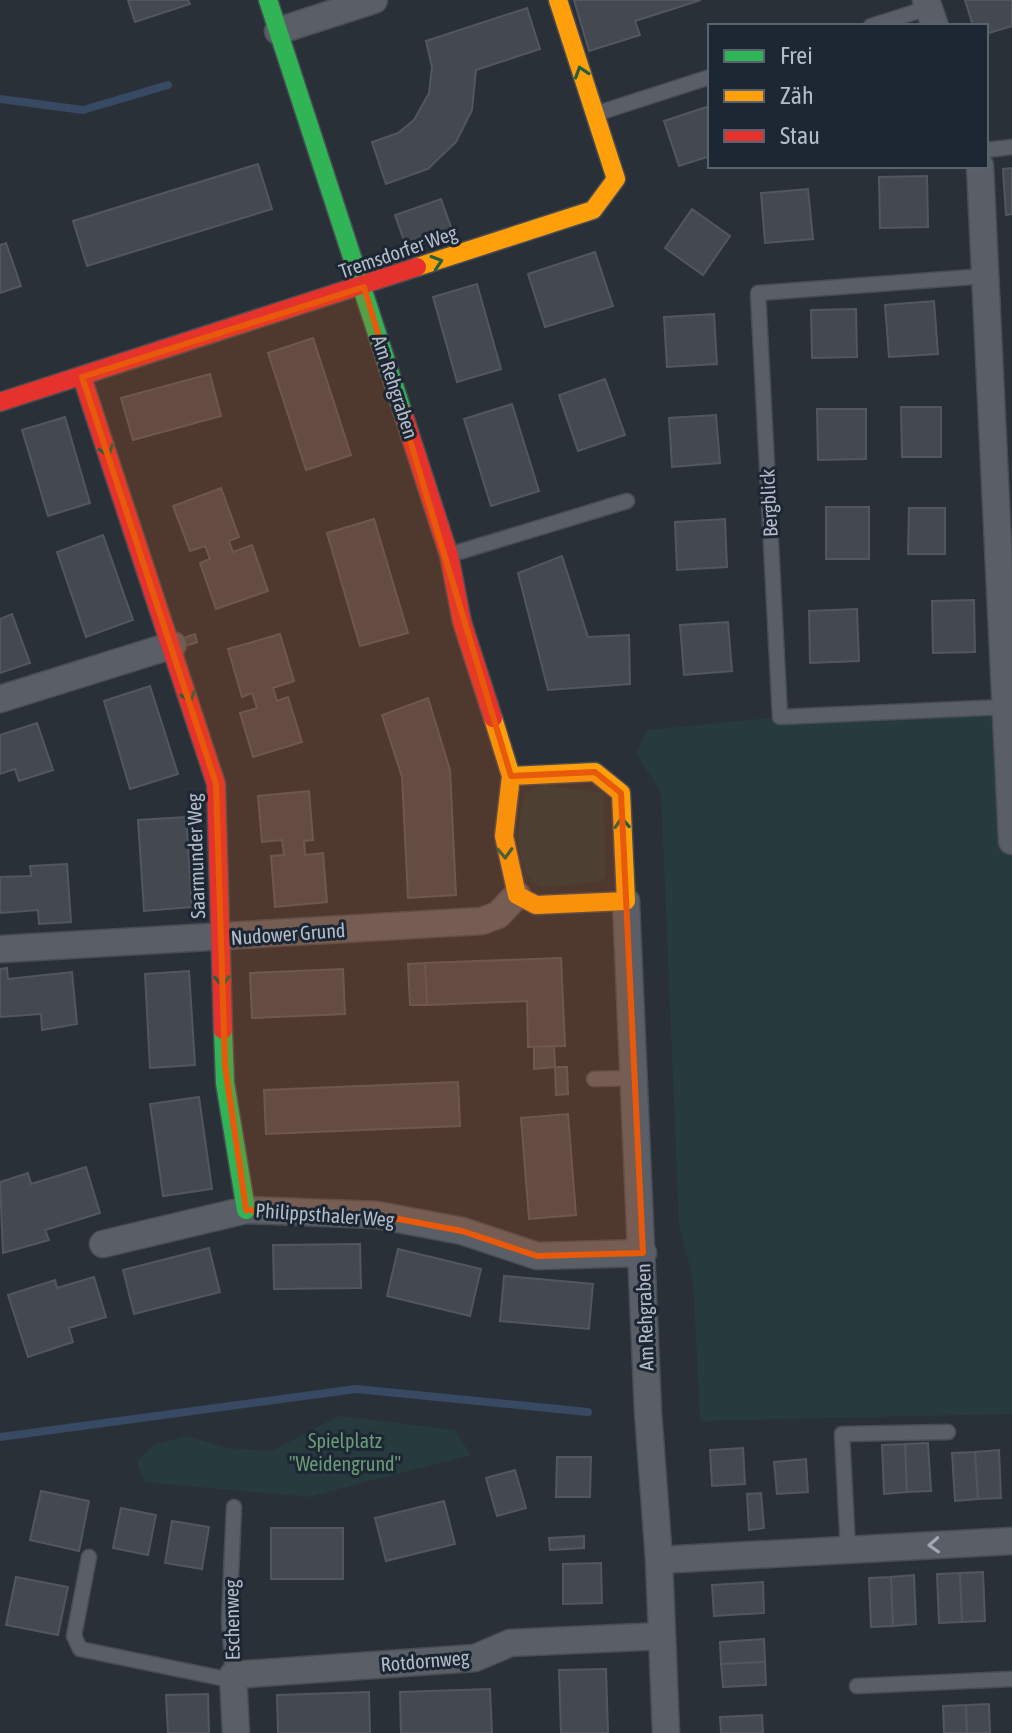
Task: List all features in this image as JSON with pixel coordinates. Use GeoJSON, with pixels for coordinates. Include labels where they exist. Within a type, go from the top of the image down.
{"type":"FeatureCollection","features":[{"type":"Feature","properties":{"kind":"street","name":"Am Rehgraben"},"geometry":{"type":"LineString","coordinates":[[268,0],[449,555],[462,622],[511,776],[504,799],[505,867],[517,895]]}},
{"type":"Feature","properties":{"kind":"street"},"geometry":{"type":"LineString","coordinates":[[278,31],[374,0]]}},
{"type":"Feature","properties":{"kind":"street","name":"Tremsdorfer Weg"},"geometry":{"type":"LineString","coordinates":[[0,402],[364,287],[593,210],[616,179],[558,0]]}},
{"type":"Feature","properties":{"kind":"street"},"geometry":{"type":"LineString","coordinates":[[980,168],[1012,841]]}},
{"type":"Feature","properties":{"kind":"street","name":"Saarmunder Weg"},"geometry":{"type":"LineString","coordinates":[[82,377],[173,645],[216,784],[225,1083],[246,1210]]}},
{"type":"Feature","properties":{"kind":"street"},"geometry":{"type":"LineString","coordinates":[[0,699],[173,645]]}},
{"type":"Feature","properties":{"kind":"street","name":"Am Rehgraben"},"geometry":{"type":"LineString","coordinates":[[511,776],[595,772],[621,793],[648,1412],[659,1560],[666,1733]]}},
{"type":"Feature","properties":{"kind":"street"},"geometry":{"type":"LineString","coordinates":[[517,895],[536,905],[626,901]]}},
{"type":"Feature","properties":{"kind":"street","name":"Nudower Grund"},"geometry":{"type":"LineString","coordinates":[[2,949],[221,939],[482,921],[498,915],[517,895]]}},
{"type":"Feature","properties":{"kind":"street","name":"Philippsthaler Weg"},"geometry":{"type":"LineString","coordinates":[[103,1244],[246,1210],[377,1215],[462,1231],[537,1256],[643,1253]]}},
{"type":"Feature","properties":{"kind":"street"},"geometry":{"type":"LineString","coordinates":[[659,1560],[1012,1541]]}},
{"type":"Feature","properties":{"kind":"street","name":"Rotdornweg"},"geometry":{"type":"LineString","coordinates":[[233,1675],[475,1658],[510,1643],[662,1636]]}},
{"type":"Feature","properties":{"kind":"street","name":"Eschenweg"},"geometry":{"type":"LineString","coordinates":[[233,1675],[236,1733]]}},
{"type":"Feature","properties":{"kind":"lane"},"geometry":{"type":"LineString","coordinates":[[879,24],[930,11]]}},
{"type":"Feature","properties":{"kind":"lane"},"geometry":{"type":"LineString","coordinates":[[595,114],[708,78]]}},
{"type":"Feature","properties":{"kind":"lane"},"geometry":{"type":"LineString","coordinates":[[988,150],[1012,147]]}},
{"type":"Feature","properties":{"kind":"lane","name":"Bergblick"},"geometry":{"type":"LineString","coordinates":[[986,276],[758,293],[780,717],[1005,707]]}},
{"type":"Feature","properties":{"kind":"lane"},"geometry":{"type":"LineString","coordinates":[[449,555],[627,501]]}},
{"type":"Feature","properties":{"kind":"lane"},"geometry":{"type":"LineString","coordinates":[[594,1079],[634,1078]]}},
{"type":"Feature","properties":{"kind":"lane"},"geometry":{"type":"LineString","coordinates":[[848,1549],[842,1434],[948,1432]]}},
{"type":"Feature","properties":{"kind":"lane","name":"Eschenweg"},"geometry":{"type":"LineString","coordinates":[[233,1675],[229,1620],[234,1507]]}},
{"type":"Feature","properties":{"kind":"lane"},"geometry":{"type":"LineString","coordinates":[[89,1557],[74,1636],[80,1649],[221,1678],[233,1675]]}},
{"type":"Feature","properties":{"kind":"lane"},"geometry":{"type":"LineString","coordinates":[[857,1686],[1012,1679]]}},
{"type":"Feature","properties":{"kind":"highlighted area"},"geometry":{"type":"Polygon","coordinates":[[[364,287],[511,776],[595,772],[621,793],[643,1253],[537,1256],[462,1231],[377,1215],[246,1210],[225,1066],[216,784],[82,377],[364,287]]]}},
{"type":"Feature","properties":{"kind":"green space"},"geometry":{"type":"Polygon","coordinates":[[[1005,707],[1012,841],[1012,1414],[700,1421],[693,1279],[679,1224],[661,792],[636,754],[647,730],[780,717],[1005,707]]]}},
{"type":"Feature","properties":{"kind":"green space"},"geometry":{"type":"Polygon","coordinates":[[[541,785],[604,793],[606,877],[599,882],[543,887],[526,872],[519,846],[522,804],[525,793],[541,785]]]}},
{"type":"Feature","properties":{"kind":"green space","name":"Spielplatz \"Weidengrund\""},"geometry":{"type":"Polygon","coordinates":[[[339,1416],[455,1430],[471,1455],[308,1497],[144,1482],[137,1461],[154,1445],[185,1436],[229,1448],[272,1451],[339,1416]]]}},
{"type":"Feature","properties":{"kind":"building"},"geometry":{"type":"Polygon","coordinates":[[[128,0],[188,0],[190,4],[135,22],[128,0]]]}},
{"type":"Feature","properties":{"kind":"building"},"geometry":{"type":"Polygon","coordinates":[[[574,0],[701,0],[635,21],[640,35],[589,51],[574,0]]]}},
{"type":"Feature","properties":{"kind":"building"},"geometry":{"type":"Polygon","coordinates":[[[965,0],[1012,0],[1012,26],[988,33],[988,24],[972,24],[965,0]]]}},
{"type":"Feature","properties":{"kind":"building"},"geometry":{"type":"Polygon","coordinates":[[[527,8],[540,49],[476,70],[472,110],[456,142],[428,169],[386,184],[372,142],[398,133],[414,120],[429,93],[432,67],[426,41],[527,8]]]}},
{"type":"Feature","properties":{"kind":"building"},"geometry":{"type":"Polygon","coordinates":[[[708,107],[708,157],[679,166],[664,121],[708,107]]]}},
{"type":"Feature","properties":{"kind":"building"},"geometry":{"type":"Polygon","coordinates":[[[258,164],[272,209],[87,266],[73,221],[258,164]]]}},
{"type":"Feature","properties":{"kind":"building"},"geometry":{"type":"Polygon","coordinates":[[[1012,168],[1012,214],[1006,215],[1003,169],[1012,168]]]}},
{"type":"Feature","properties":{"kind":"building"},"geometry":{"type":"Polygon","coordinates":[[[927,176],[928,227],[880,228],[879,177],[927,176]]]}},
{"type":"Feature","properties":{"kind":"building"},"geometry":{"type":"Polygon","coordinates":[[[808,189],[813,239],[765,243],[761,193],[808,189]]]}},
{"type":"Feature","properties":{"kind":"building"},"geometry":{"type":"Polygon","coordinates":[[[441,199],[453,233],[407,249],[395,215],[441,199]]]}},
{"type":"Feature","properties":{"kind":"building"},"geometry":{"type":"Polygon","coordinates":[[[692,209],[730,236],[703,275],[665,248],[692,209]]]}},
{"type":"Feature","properties":{"kind":"building"},"geometry":{"type":"Polygon","coordinates":[[[6,243],[21,286],[0,293],[0,245],[6,243]]]}},
{"type":"Feature","properties":{"kind":"building"},"geometry":{"type":"Polygon","coordinates":[[[595,252],[613,306],[545,327],[528,274],[595,252]]]}},
{"type":"Feature","properties":{"kind":"building"},"geometry":{"type":"Polygon","coordinates":[[[477,284],[501,369],[457,382],[433,297],[477,284]]]}},
{"type":"Feature","properties":{"kind":"building"},"geometry":{"type":"Polygon","coordinates":[[[934,301],[938,354],[889,357],[885,305],[934,301]]]}},
{"type":"Feature","properties":{"kind":"building"},"geometry":{"type":"Polygon","coordinates":[[[856,309],[857,357],[812,358],[811,310],[856,309]]]}},
{"type":"Feature","properties":{"kind":"building"},"geometry":{"type":"Polygon","coordinates":[[[714,314],[717,364],[667,367],[664,317],[714,314]]]}},
{"type":"Feature","properties":{"kind":"building"},"geometry":{"type":"Polygon","coordinates":[[[313,338],[351,455],[306,470],[268,353],[313,338]]]}},
{"type":"Feature","properties":{"kind":"building"},"geometry":{"type":"Polygon","coordinates":[[[210,374],[221,416],[133,440],[121,398],[210,374]]]}},
{"type":"Feature","properties":{"kind":"building"},"geometry":{"type":"Polygon","coordinates":[[[605,379],[625,435],[578,451],[559,395],[605,379]]]}},
{"type":"Feature","properties":{"kind":"building"},"geometry":{"type":"Polygon","coordinates":[[[512,404],[539,491],[491,506],[464,419],[512,404]]]}},
{"type":"Feature","properties":{"kind":"building"},"geometry":{"type":"Polygon","coordinates":[[[901,407],[941,407],[941,457],[902,457],[901,407]]]}},
{"type":"Feature","properties":{"kind":"building"},"geometry":{"type":"Polygon","coordinates":[[[817,409],[866,409],[866,459],[818,460],[817,409]]]}},
{"type":"Feature","properties":{"kind":"building"},"geometry":{"type":"Polygon","coordinates":[[[716,415],[720,463],[672,467],[669,418],[716,415]]]}},
{"type":"Feature","properties":{"kind":"building"},"geometry":{"type":"Polygon","coordinates":[[[65,417],[90,503],[48,516],[22,430],[65,417]]]}},
{"type":"Feature","properties":{"kind":"building"},"geometry":{"type":"Polygon","coordinates":[[[221,488],[239,537],[229,541],[233,552],[252,545],[268,591],[216,609],[200,563],[210,559],[205,546],[190,551],[173,506],[221,488]]]}},
{"type":"Feature","properties":{"kind":"building"},"geometry":{"type":"Polygon","coordinates":[[[826,507],[869,507],[869,559],[826,559],[826,507]]]}},
{"type":"Feature","properties":{"kind":"building"},"geometry":{"type":"Polygon","coordinates":[[[909,508],[945,508],[945,554],[908,554],[909,508]]]}},
{"type":"Feature","properties":{"kind":"building"},"geometry":{"type":"Polygon","coordinates":[[[374,519],[408,633],[360,646],[327,533],[374,519]]]}},
{"type":"Feature","properties":{"kind":"building"},"geometry":{"type":"Polygon","coordinates":[[[725,519],[727,567],[677,570],[675,522],[725,519]]]}},
{"type":"Feature","properties":{"kind":"building"},"geometry":{"type":"Polygon","coordinates":[[[103,535],[133,620],[86,637],[57,552],[103,535]]]}},
{"type":"Feature","properties":{"kind":"building"},"geometry":{"type":"Polygon","coordinates":[[[562,556],[588,637],[629,635],[630,684],[548,690],[518,573],[562,556]]]}},
{"type":"Feature","properties":{"kind":"building"},"geometry":{"type":"Polygon","coordinates":[[[974,600],[975,652],[933,653],[932,601],[974,600]]]}},
{"type":"Feature","properties":{"kind":"building"},"geometry":{"type":"Polygon","coordinates":[[[857,609],[859,661],[810,663],[809,611],[857,609]]]}},
{"type":"Feature","properties":{"kind":"building"},"geometry":{"type":"Polygon","coordinates":[[[12,614],[30,663],[0,673],[0,619],[12,614]]]}},
{"type":"Feature","properties":{"kind":"building"},"geometry":{"type":"Polygon","coordinates":[[[728,622],[732,671],[684,675],[680,625],[728,622]]]}},
{"type":"Feature","properties":{"kind":"building"},"geometry":{"type":"Polygon","coordinates":[[[195,634],[197,642],[186,646],[183,638],[195,634]]]}},
{"type":"Feature","properties":{"kind":"building"},"geometry":{"type":"Polygon","coordinates":[[[280,634],[294,681],[273,688],[277,701],[288,697],[302,742],[253,757],[240,713],[257,708],[252,693],[242,697],[228,649],[280,634]]]}},
{"type":"Feature","properties":{"kind":"building"},"geometry":{"type":"Polygon","coordinates":[[[150,686],[178,774],[130,789],[104,701],[150,686]]]}},
{"type":"Feature","properties":{"kind":"building"},"geometry":{"type":"Polygon","coordinates":[[[428,698],[450,770],[456,895],[408,898],[402,777],[382,715],[428,698]]]}},
{"type":"Feature","properties":{"kind":"building"},"geometry":{"type":"Polygon","coordinates":[[[37,723],[53,770],[19,781],[15,769],[0,774],[0,735],[37,723]]]}},
{"type":"Feature","properties":{"kind":"building"},"geometry":{"type":"Polygon","coordinates":[[[309,791],[313,840],[304,841],[305,855],[323,853],[327,902],[275,907],[271,856],[284,855],[282,840],[262,842],[258,796],[309,791]]]}},
{"type":"Feature","properties":{"kind":"building"},"geometry":{"type":"Polygon","coordinates":[[[186,817],[192,907],[144,911],[138,820],[186,817]]]}},
{"type":"Feature","properties":{"kind":"building"},"geometry":{"type":"Polygon","coordinates":[[[67,864],[71,922],[39,924],[38,910],[0,913],[0,877],[31,876],[30,866],[67,864]]]}},
{"type":"Feature","properties":{"kind":"building"},"geometry":{"type":"Polygon","coordinates":[[[561,958],[565,1046],[528,1047],[527,1001],[427,1005],[425,963],[561,958]]]}},
{"type":"Feature","properties":{"kind":"building"},"geometry":{"type":"Polygon","coordinates":[[[425,963],[427,1005],[410,1005],[408,964],[425,963]]]}},
{"type":"Feature","properties":{"kind":"building"},"geometry":{"type":"Polygon","coordinates":[[[7,968],[8,979],[72,972],[77,1024],[42,1030],[41,1014],[0,1017],[0,969],[7,968]]]}},
{"type":"Feature","properties":{"kind":"building"},"geometry":{"type":"Polygon","coordinates":[[[343,969],[345,1014],[252,1018],[250,973],[343,969]]]}},
{"type":"Feature","properties":{"kind":"building"},"geometry":{"type":"Polygon","coordinates":[[[189,971],[195,1065],[150,1068],[145,974],[189,971]]]}},
{"type":"Feature","properties":{"kind":"building"},"geometry":{"type":"Polygon","coordinates":[[[554,1046],[555,1067],[534,1069],[534,1047],[554,1046]]]}},
{"type":"Feature","properties":{"kind":"building"},"geometry":{"type":"Polygon","coordinates":[[[555,1067],[567,1067],[568,1094],[556,1095],[555,1067]]]}},
{"type":"Feature","properties":{"kind":"building"},"geometry":{"type":"Polygon","coordinates":[[[458,1082],[460,1126],[266,1134],[264,1090],[458,1082]]]}},
{"type":"Feature","properties":{"kind":"building"},"geometry":{"type":"Polygon","coordinates":[[[199,1097],[212,1189],[163,1196],[150,1104],[199,1097]]]}},
{"type":"Feature","properties":{"kind":"building"},"geometry":{"type":"Polygon","coordinates":[[[568,1114],[576,1215],[529,1219],[521,1118],[568,1114]]]}},
{"type":"Feature","properties":{"kind":"building"},"geometry":{"type":"Polygon","coordinates":[[[86,1167],[100,1213],[45,1230],[49,1240],[3,1253],[0,1182],[28,1173],[31,1184],[86,1167]]]}},
{"type":"Feature","properties":{"kind":"building"},"geometry":{"type":"Polygon","coordinates":[[[360,1244],[361,1288],[274,1289],[273,1245],[360,1244]]]}},
{"type":"Feature","properties":{"kind":"building"},"geometry":{"type":"Polygon","coordinates":[[[209,1248],[220,1292],[134,1314],[123,1270],[209,1248]]]}},
{"type":"Feature","properties":{"kind":"building"},"geometry":{"type":"Polygon","coordinates":[[[398,1249],[481,1269],[470,1316],[387,1296],[398,1249]]]}},
{"type":"Feature","properties":{"kind":"building"},"geometry":{"type":"Polygon","coordinates":[[[504,1276],[593,1284],[589,1329],[500,1321],[504,1276]]]}},
{"type":"Feature","properties":{"kind":"building"},"geometry":{"type":"Polygon","coordinates":[[[94,1277],[106,1317],[69,1328],[73,1342],[28,1357],[8,1295],[55,1280],[57,1288],[94,1277]]]}},
{"type":"Feature","properties":{"kind":"building"},"geometry":{"type":"Polygon","coordinates":[[[928,1443],[931,1491],[907,1492],[905,1444],[928,1443]]]}},
{"type":"Feature","properties":{"kind":"building"},"geometry":{"type":"Polygon","coordinates":[[[905,1444],[907,1492],[884,1494],[882,1445],[905,1444]]]}},
{"type":"Feature","properties":{"kind":"building"},"geometry":{"type":"Polygon","coordinates":[[[743,1448],[745,1484],[712,1486],[710,1450],[743,1448]]]}},
{"type":"Feature","properties":{"kind":"building"},"geometry":{"type":"Polygon","coordinates":[[[999,1450],[1001,1498],[978,1499],[975,1452],[999,1450]]]}},
{"type":"Feature","properties":{"kind":"building"},"geometry":{"type":"Polygon","coordinates":[[[975,1452],[978,1499],[955,1501],[952,1453],[975,1452]]]}},
{"type":"Feature","properties":{"kind":"building"},"geometry":{"type":"Polygon","coordinates":[[[557,1457],[591,1457],[590,1497],[556,1497],[557,1457]]]}},
{"type":"Feature","properties":{"kind":"building"},"geometry":{"type":"Polygon","coordinates":[[[806,1459],[808,1492],[777,1494],[774,1462],[806,1459]]]}},
{"type":"Feature","properties":{"kind":"building"},"geometry":{"type":"Polygon","coordinates":[[[515,1470],[526,1508],[497,1516],[486,1478],[515,1470]]]}},
{"type":"Feature","properties":{"kind":"building"},"geometry":{"type":"Polygon","coordinates":[[[41,1491],[89,1501],[79,1551],[30,1540],[41,1491]]]}},
{"type":"Feature","properties":{"kind":"building"},"geometry":{"type":"Polygon","coordinates":[[[761,1493],[764,1528],[749,1530],[747,1494],[761,1493]]]}},
{"type":"Feature","properties":{"kind":"building"},"geometry":{"type":"Polygon","coordinates":[[[444,1501],[455,1544],[386,1561],[375,1518],[444,1501]]]}},
{"type":"Feature","properties":{"kind":"building"},"geometry":{"type":"Polygon","coordinates":[[[121,1508],[156,1515],[148,1555],[113,1548],[121,1508]]]}},
{"type":"Feature","properties":{"kind":"building"},"geometry":{"type":"Polygon","coordinates":[[[172,1521],[209,1527],[202,1569],[165,1563],[172,1521]]]}},
{"type":"Feature","properties":{"kind":"building"},"geometry":{"type":"Polygon","coordinates":[[[271,1528],[343,1528],[343,1579],[271,1579],[271,1528]]]}},
{"type":"Feature","properties":{"kind":"building"},"geometry":{"type":"Polygon","coordinates":[[[584,1536],[584,1548],[550,1550],[549,1538],[584,1536]]]}},
{"type":"Feature","properties":{"kind":"building"},"geometry":{"type":"Polygon","coordinates":[[[601,1563],[602,1603],[563,1604],[563,1564],[601,1563]]]}},
{"type":"Feature","properties":{"kind":"building"},"geometry":{"type":"Polygon","coordinates":[[[983,1572],[985,1621],[962,1622],[960,1573],[983,1572]]]}},
{"type":"Feature","properties":{"kind":"building"},"geometry":{"type":"Polygon","coordinates":[[[960,1573],[962,1622],[939,1623],[937,1574],[960,1573]]]}},
{"type":"Feature","properties":{"kind":"building"},"geometry":{"type":"Polygon","coordinates":[[[914,1575],[916,1624],[893,1626],[891,1577],[914,1575]]]}},
{"type":"Feature","properties":{"kind":"building"},"geometry":{"type":"Polygon","coordinates":[[[16,1577],[68,1587],[58,1635],[6,1625],[16,1577]]]}},
{"type":"Feature","properties":{"kind":"building"},"geometry":{"type":"Polygon","coordinates":[[[891,1577],[893,1626],[871,1627],[869,1578],[891,1577]]]}},
{"type":"Feature","properties":{"kind":"building"},"geometry":{"type":"Polygon","coordinates":[[[763,1582],[764,1613],[714,1616],[712,1585],[763,1582]]]}},
{"type":"Feature","properties":{"kind":"building"},"geometry":{"type":"Polygon","coordinates":[[[764,1639],[765,1662],[721,1664],[720,1642],[764,1639]]]}},
{"type":"Feature","properties":{"kind":"building"},"geometry":{"type":"Polygon","coordinates":[[[765,1662],[766,1685],[723,1687],[721,1664],[765,1662]]]}},
{"type":"Feature","properties":{"kind":"building"},"geometry":{"type":"Polygon","coordinates":[[[606,1669],[608,1733],[561,1733],[559,1670],[606,1669]]]}},
{"type":"Feature","properties":{"kind":"building"},"geometry":{"type":"Polygon","coordinates":[[[490,1689],[492,1733],[401,1733],[400,1692],[490,1689]]]}},
{"type":"Feature","properties":{"kind":"building"},"geometry":{"type":"Polygon","coordinates":[[[369,1692],[370,1733],[278,1733],[277,1695],[369,1692]]]}},
{"type":"Feature","properties":{"kind":"building"},"geometry":{"type":"Polygon","coordinates":[[[208,1694],[209,1733],[168,1733],[166,1695],[208,1694]]]}},
{"type":"Feature","properties":{"kind":"building"},"geometry":{"type":"Polygon","coordinates":[[[989,1704],[990,1733],[967,1733],[966,1705],[989,1704]]]}},
{"type":"Feature","properties":{"kind":"building"},"geometry":{"type":"Polygon","coordinates":[[[966,1705],[967,1733],[944,1733],[943,1706],[966,1705]]]}},
{"type":"Feature","properties":{"kind":"building"},"geometry":{"type":"Polygon","coordinates":[[[762,1715],[763,1733],[721,1733],[720,1717],[762,1715]]]}},
{"type":"Feature","properties":{"kind":"waterway"},"geometry":{"type":"LineString","coordinates":[[0,99],[83,110],[168,85]]}},
{"type":"Feature","properties":{"kind":"waterway"},"geometry":{"type":"LineString","coordinates":[[0,1437],[356,1389],[588,1412]]}},
{"type":"Feature","properties":{"kind":"traffic: fast"},"geometry":{"type":"LineString","coordinates":[[268,0],[403,413]]}},
{"type":"Feature","properties":{"kind":"traffic: fast"},"geometry":{"type":"LineString","coordinates":[[223,1030],[225,1083],[246,1210]]}},
{"type":"Feature","properties":{"kind":"traffic: slow"},"geometry":{"type":"LineString","coordinates":[[417,267],[593,210],[616,179],[558,0]]}},
{"type":"Feature","properties":{"kind":"traffic: slow"},"geometry":{"type":"LineString","coordinates":[[493,718],[511,776],[504,836],[517,895],[536,905],[626,901],[621,793],[595,772],[511,776]]}},
{"type":"Feature","properties":{"kind":"traffic: jam"},"geometry":{"type":"LineString","coordinates":[[0,402],[417,267]]}},
{"type":"Feature","properties":{"kind":"traffic: jam"},"geometry":{"type":"LineString","coordinates":[[82,377],[216,784],[223,1030]]}},
{"type":"Feature","properties":{"kind":"traffic: jam"},"geometry":{"type":"LineString","coordinates":[[403,413],[449,555],[462,622],[493,718]]}}]}
